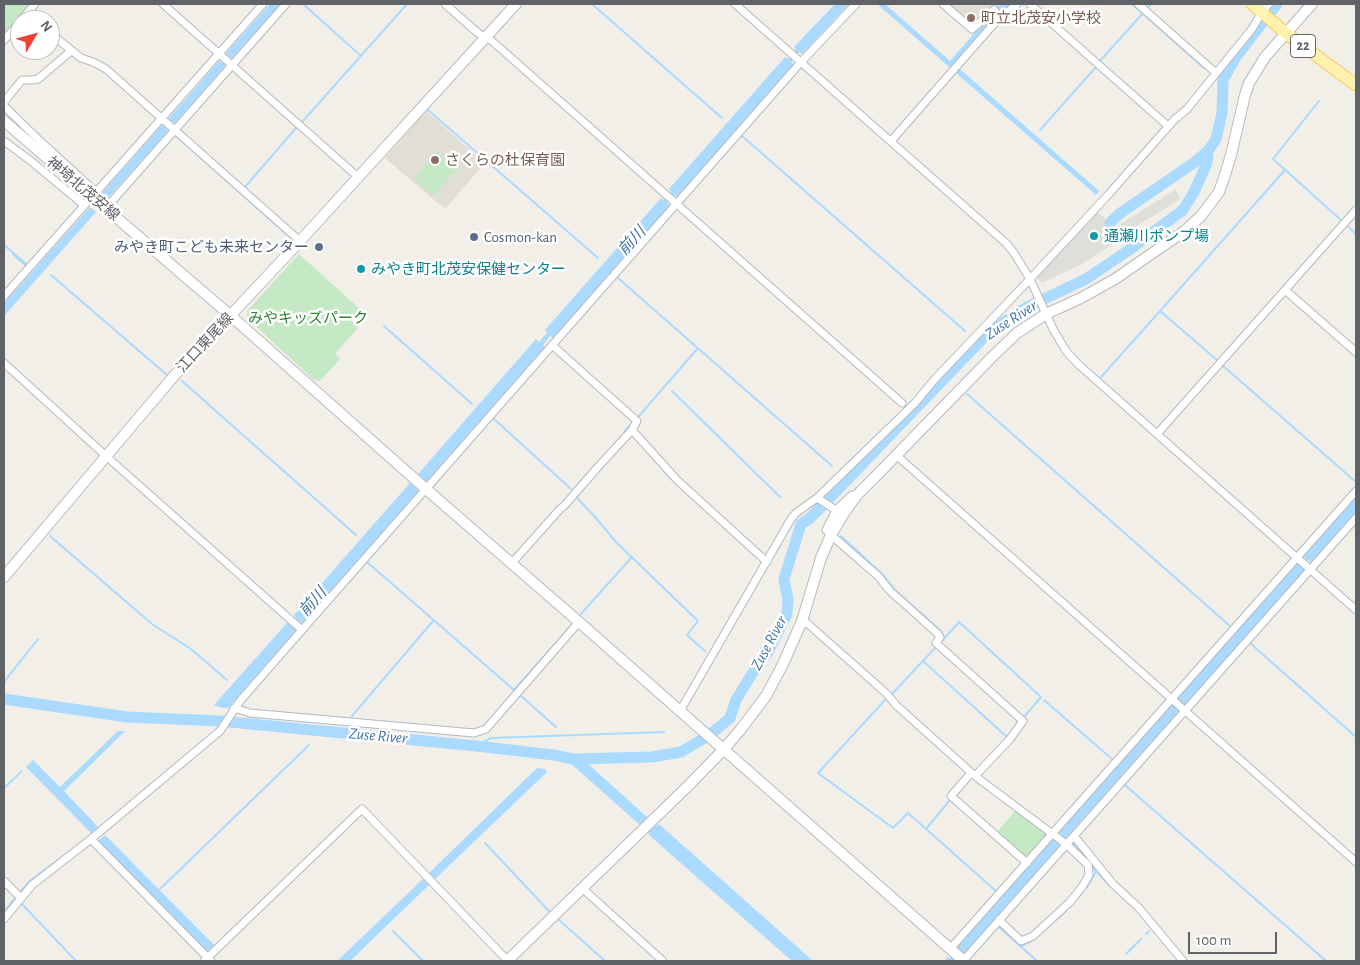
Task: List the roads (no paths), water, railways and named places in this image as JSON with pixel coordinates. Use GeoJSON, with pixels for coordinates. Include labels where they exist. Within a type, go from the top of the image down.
{"type":"FeatureCollection","features":[{"type":"Feature","properties":{"kind":"main road","name":"22"},"geometry":{"type":"LineString","coordinates":[[1252,4],[1266,8],[1287,34],[1355,83]]}},
{"type":"Feature","properties":{"kind":"street"},"geometry":{"type":"LineString","coordinates":[[163,4],[358,177]]}},
{"type":"Feature","properties":{"kind":"street"},"geometry":{"type":"LineString","coordinates":[[106,208],[168,124],[226,59],[263,4]]}},
{"type":"Feature","properties":{"kind":"street"},"geometry":{"type":"LineString","coordinates":[[4,296],[94,194],[168,124],[226,59],[286,4]]}},
{"type":"Feature","properties":{"kind":"street"},"geometry":{"type":"LineString","coordinates":[[445,4],[492,41],[902,403]]}},
{"type":"Feature","properties":{"kind":"street","name":"江口東尾線"},"geometry":{"type":"LineString","coordinates":[[4,578],[174,376],[516,4]]}},
{"type":"Feature","properties":{"kind":"street"},"geometry":{"type":"LineString","coordinates":[[735,4],[1006,243],[1030,279],[1066,352],[1079,366],[1356,610]]}},
{"type":"Feature","properties":{"kind":"street"},"geometry":{"type":"LineString","coordinates":[[4,919],[32,885],[92,839],[220,731],[233,710],[297,625],[426,489],[552,345],[672,199],[796,58],[856,4]]}},
{"type":"Feature","properties":{"kind":"street"},"geometry":{"type":"LineString","coordinates":[[943,4],[972,29],[994,10],[999,15]]}},
{"type":"Feature","properties":{"kind":"street"},"geometry":{"type":"LineString","coordinates":[[891,141],[992,26],[999,15],[1017,4]]}},
{"type":"Feature","properties":{"kind":"street"},"geometry":{"type":"LineString","coordinates":[[1030,4],[1168,126]]}},
{"type":"Feature","properties":{"kind":"street"},"geometry":{"type":"LineString","coordinates":[[1138,4],[1216,72]]}},
{"type":"Feature","properties":{"kind":"street"},"geometry":{"type":"LineString","coordinates":[[92,839],[207,960],[362,809],[508,961],[641,832],[742,729],[766,696],[783,664],[802,621],[821,558],[831,535],[857,495],[1006,343],[1045,311],[1081,298],[1115,279],[1186,230],[1201,216],[1219,192],[1232,155],[1249,83],[1265,57],[1312,4]]}},
{"type":"Feature","properties":{"kind":"street"},"geometry":{"type":"LineString","coordinates":[[680,711],[796,513],[818,499],[915,403],[934,380],[1108,196],[1168,126],[1187,109],[1252,29],[1266,8]]}},
{"type":"Feature","properties":{"kind":"street"},"geometry":{"type":"LineString","coordinates":[[60,42],[81,58],[106,69],[300,241]]}},
{"type":"Feature","properties":{"kind":"street"},"geometry":{"type":"LineString","coordinates":[[4,102],[22,80],[38,79],[71,51]]}},
{"type":"Feature","properties":{"kind":"street"},"geometry":{"type":"LineString","coordinates":[[4,106],[94,194]]}},
{"type":"Feature","properties":{"kind":"street","name":"神埼北茂安線"},"geometry":{"type":"LineString","coordinates":[[4,121],[94,194],[106,208],[713,739],[963,961]]}},
{"type":"Feature","properties":{"kind":"street"},"geometry":{"type":"LineString","coordinates":[[4,141],[84,205]]}},
{"type":"Feature","properties":{"kind":"street"},"geometry":{"type":"LineString","coordinates":[[1156,434],[1356,210]]}},
{"type":"Feature","properties":{"kind":"street"},"geometry":{"type":"LineString","coordinates":[[1285,290],[1356,352]]}},
{"type":"Feature","properties":{"kind":"street"},"geometry":{"type":"LineString","coordinates":[[512,563],[632,430],[636,421],[552,345]]}},
{"type":"Feature","properties":{"kind":"street"},"geometry":{"type":"LineString","coordinates":[[4,363],[297,625]]}},
{"type":"Feature","properties":{"kind":"street"},"geometry":{"type":"LineString","coordinates":[[632,430],[677,480],[767,562]]}},
{"type":"Feature","properties":{"kind":"street"},"geometry":{"type":"LineString","coordinates":[[896,455],[1356,862]]}},
{"type":"Feature","properties":{"kind":"street"},"geometry":{"type":"LineString","coordinates":[[963,961],[999,920],[1059,839],[1304,564],[1356,491]]}},
{"type":"Feature","properties":{"kind":"street"},"geometry":{"type":"LineString","coordinates":[[857,495],[852,495],[835,510],[826,530],[878,576],[890,591],[940,637],[936,643],[1023,721],[1010,740],[950,796],[1027,863]]}},
{"type":"Feature","properties":{"kind":"street"},"geometry":{"type":"LineString","coordinates":[[818,499],[835,510]]}},
{"type":"Feature","properties":{"kind":"street"},"geometry":{"type":"LineString","coordinates":[[951,950],[1027,863],[1059,839],[1074,836],[1178,705],[1304,564],[1356,518]]}},
{"type":"Feature","properties":{"kind":"street"},"geometry":{"type":"LineString","coordinates":[[802,621],[808,624],[887,694],[973,775],[1059,839],[1088,865],[1089,875],[1082,887],[1070,902],[1033,936],[1021,941],[999,920]]}},
{"type":"Feature","properties":{"kind":"street"},"geometry":{"type":"LineString","coordinates":[[233,710],[474,733],[486,729],[579,622]]}},
{"type":"Feature","properties":{"kind":"street"},"geometry":{"type":"LineString","coordinates":[[1074,836],[1113,884],[1139,908],[1183,961]]}},
{"type":"Feature","properties":{"kind":"street"},"geometry":{"type":"LineString","coordinates":[[4,881],[21,898]]}},
{"type":"Feature","properties":{"kind":"street"},"geometry":{"type":"LineString","coordinates":[[582,888],[663,961]]}},
{"type":"Feature","properties":{"kind":"water"},"geometry":{"type":"Polygon","coordinates":[[[270,4],[281,4],[232,58],[230,57],[224,64],[225,66],[175,123],[173,122],[166,129],[168,131],[107,199],[104,199],[101,194],[162,125],[164,127],[170,120],[169,118],[219,61],[221,62],[228,55],[226,53],[270,4]]]}},
{"type":"Feature","properties":{"kind":"water"},"geometry":{"type":"Polygon","coordinates":[[[835,4],[849,4],[802,54],[799,52],[791,62],[794,65],[677,197],[674,195],[667,203],[670,205],[553,338],[550,336],[543,345],[545,347],[426,482],[418,474],[536,339],[539,342],[547,333],[545,330],[661,198],[664,200],[671,192],[669,189],[785,57],[788,59],[796,49],[794,47],[835,4]]]}},
{"type":"Feature","properties":{"kind":"water"},"geometry":{"type":"Polygon","coordinates":[[[877,4],[885,4],[950,61],[978,29],[994,16],[995,18],[954,64],[1099,191],[1096,195],[877,4]]]}},
{"type":"Feature","properties":{"kind":"water"},"geometry":{"type":"Polygon","coordinates":[[[90,207],[96,212],[4,316],[4,303],[90,207]]]}},
{"type":"Feature","properties":{"kind":"water"},"geometry":{"type":"Polygon","coordinates":[[[410,483],[419,491],[302,623],[300,621],[294,628],[296,630],[228,708],[214,705],[287,623],[290,625],[296,618],[294,615],[410,483]]]}},
{"type":"Feature","properties":{"kind":"water"},"geometry":{"type":"Polygon","coordinates":[[[1356,496],[1356,512],[1311,563],[1308,560],[1302,567],[1305,570],[1185,705],[1182,703],[1177,709],[1179,711],[1065,839],[1063,837],[1061,844],[963,955],[961,954],[955,961],[944,961],[948,957],[950,958],[957,950],[955,948],[1053,838],[1059,835],[1057,833],[1172,704],[1174,706],[1179,701],[1177,698],[1297,563],[1300,565],[1306,559],[1303,556],[1356,496]]]}},
{"type":"Feature","properties":{"kind":"water"},"geometry":{"type":"Polygon","coordinates":[[[118,731],[125,731],[64,791],[98,827],[91,833],[26,767],[33,760],[60,787],[118,731]]]}},
{"type":"Feature","properties":{"kind":"water"},"geometry":{"type":"Polygon","coordinates":[[[568,761],[587,763],[657,826],[659,824],[813,961],[792,961],[568,761]]]}},
{"type":"Feature","properties":{"kind":"water"},"geometry":{"type":"Polygon","coordinates":[[[537,768],[545,769],[547,772],[435,879],[429,873],[537,768]]]}},
{"type":"Feature","properties":{"kind":"water"},"geometry":{"type":"Polygon","coordinates":[[[105,835],[214,945],[207,952],[98,841],[105,835]]]}},
{"type":"Feature","properties":{"kind":"water"},"geometry":{"type":"Polygon","coordinates":[[[423,879],[429,885],[350,961],[337,961],[423,879]]]}},
{"type":"Feature","properties":{"kind":"waterway"},"geometry":{"type":"LineString","coordinates":[[303,4],[361,56]]}},
{"type":"Feature","properties":{"kind":"waterway"},"geometry":{"type":"LineString","coordinates":[[302,122],[407,4]]}},
{"type":"Feature","properties":{"kind":"waterway"},"geometry":{"type":"LineString","coordinates":[[592,4],[722,118]]}},
{"type":"Feature","properties":{"kind":"waterway","name":"前川"},"geometry":{"type":"LineString","coordinates":[[990,21],[1009,4]]}},
{"type":"Feature","properties":{"kind":"waterway"},"geometry":{"type":"LineString","coordinates":[[1132,4],[1204,68]]}},
{"type":"Feature","properties":{"kind":"waterway"},"geometry":{"type":"LineString","coordinates":[[1148,7],[1151,4]]}},
{"type":"Feature","properties":{"kind":"waterway","name":"Zuse River"},"geometry":{"type":"LineString","coordinates":[[4,699],[127,717],[220,721],[476,746],[573,759],[652,757],[681,752],[711,734],[730,718],[736,700],[768,652],[787,614],[788,600],[784,579],[801,524],[822,506],[989,332],[1027,307],[1086,279],[1183,210],[1194,192],[1207,163],[1208,151],[1216,139],[1222,113],[1223,80],[1236,57],[1277,4]]}},
{"type":"Feature","properties":{"kind":"waterway"},"geometry":{"type":"LineString","coordinates":[[1100,61],[1143,13]]}},
{"type":"Feature","properties":{"kind":"waterway"},"geometry":{"type":"LineString","coordinates":[[1040,130],[1096,67]]}},
{"type":"Feature","properties":{"kind":"waterway"},"geometry":{"type":"LineString","coordinates":[[1319,101],[1273,159],[1342,221]]}},
{"type":"Feature","properties":{"kind":"waterway"},"geometry":{"type":"LineString","coordinates":[[428,110],[598,258]]}},
{"type":"Feature","properties":{"kind":"waterway"},"geometry":{"type":"LineString","coordinates":[[245,187],[296,128]]}},
{"type":"Feature","properties":{"kind":"waterway"},"geometry":{"type":"LineString","coordinates":[[175,135],[291,238]]}},
{"type":"Feature","properties":{"kind":"waterway"},"geometry":{"type":"LineString","coordinates":[[742,136],[965,331]]}},
{"type":"Feature","properties":{"kind":"waterway"},"geometry":{"type":"LineString","coordinates":[[1110,223],[1119,214],[1208,151]]}},
{"type":"Feature","properties":{"kind":"waterway"},"geometry":{"type":"LineString","coordinates":[[1217,360],[1160,311],[1285,170]]}},
{"type":"Feature","properties":{"kind":"waterway"},"geometry":{"type":"LineString","coordinates":[[1346,225],[1356,234]]}},
{"type":"Feature","properties":{"kind":"waterway"},"geometry":{"type":"LineString","coordinates":[[4,245],[26,264]]}},
{"type":"Feature","properties":{"kind":"waterway"},"geometry":{"type":"LineString","coordinates":[[13,254],[25,265]]}},
{"type":"Feature","properties":{"kind":"waterway"},"geometry":{"type":"LineString","coordinates":[[51,275],[167,375]]}},
{"type":"Feature","properties":{"kind":"waterway"},"geometry":{"type":"LineString","coordinates":[[618,278],[832,466]]}},
{"type":"Feature","properties":{"kind":"waterway"},"geometry":{"type":"LineString","coordinates":[[1101,377],[1160,311]]}},
{"type":"Feature","properties":{"kind":"waterway"},"geometry":{"type":"LineString","coordinates":[[384,326],[472,404]]}},
{"type":"Feature","properties":{"kind":"waterway"},"geometry":{"type":"LineString","coordinates":[[639,416],[698,348]]}},
{"type":"Feature","properties":{"kind":"waterway"},"geometry":{"type":"LineString","coordinates":[[1222,365],[1356,482]]}},
{"type":"Feature","properties":{"kind":"waterway"},"geometry":{"type":"LineString","coordinates":[[182,381],[356,535]]}},
{"type":"Feature","properties":{"kind":"waterway"},"geometry":{"type":"LineString","coordinates":[[672,391],[780,497]]}},
{"type":"Feature","properties":{"kind":"waterway"},"geometry":{"type":"LineString","coordinates":[[967,394],[1230,626]]}},
{"type":"Feature","properties":{"kind":"waterway"},"geometry":{"type":"LineString","coordinates":[[494,419],[571,489]]}},
{"type":"Feature","properties":{"kind":"waterway"},"geometry":{"type":"LineString","coordinates":[[624,432],[632,423]]}},
{"type":"Feature","properties":{"kind":"waterway"},"geometry":{"type":"LineString","coordinates":[[577,498],[616,542],[698,621],[687,635],[705,651]]}},
{"type":"Feature","properties":{"kind":"waterway"},"geometry":{"type":"LineString","coordinates":[[50,536],[152,624],[191,649],[227,680]]}},
{"type":"Feature","properties":{"kind":"waterway"},"geometry":{"type":"LineString","coordinates":[[841,536],[882,574],[895,590],[942,632]]}},
{"type":"Feature","properties":{"kind":"waterway"},"geometry":{"type":"LineString","coordinates":[[580,615],[632,557]]}},
{"type":"Feature","properties":{"kind":"waterway"},"geometry":{"type":"LineString","coordinates":[[367,562],[514,690],[570,627]]}},
{"type":"Feature","properties":{"kind":"waterway"},"geometry":{"type":"LineString","coordinates":[[352,716],[433,621]]}},
{"type":"Feature","properties":{"kind":"waterway"},"geometry":{"type":"LineString","coordinates":[[940,643],[959,622],[1041,697],[1024,717]]}},
{"type":"Feature","properties":{"kind":"waterway"},"geometry":{"type":"LineString","coordinates":[[4,682],[38,639]]}},
{"type":"Feature","properties":{"kind":"waterway"},"geometry":{"type":"LineString","coordinates":[[1250,643],[1356,737]]}},
{"type":"Feature","properties":{"kind":"waterway"},"geometry":{"type":"LineString","coordinates":[[892,694],[935,648]]}},
{"type":"Feature","properties":{"kind":"waterway"},"geometry":{"type":"LineString","coordinates":[[923,661],[1007,737]]}},
{"type":"Feature","properties":{"kind":"waterway"},"geometry":{"type":"LineString","coordinates":[[521,696],[556,727]]}},
{"type":"Feature","properties":{"kind":"waterway"},"geometry":{"type":"LineString","coordinates":[[886,699],[818,773],[893,828],[908,813],[996,891]]}},
{"type":"Feature","properties":{"kind":"waterway"},"geometry":{"type":"LineString","coordinates":[[1044,700],[1112,759]]}},
{"type":"Feature","properties":{"kind":"waterway"},"geometry":{"type":"LineString","coordinates":[[476,746],[491,738],[664,732]]}},
{"type":"Feature","properties":{"kind":"waterway"},"geometry":{"type":"LineString","coordinates":[[159,890],[309,745]]}},
{"type":"Feature","properties":{"kind":"waterway","name":"Zuse River"},"geometry":{"type":"LineString","coordinates":[[573,759],[578,763]]}},
{"type":"Feature","properties":{"kind":"waterway"},"geometry":{"type":"LineString","coordinates":[[4,788],[22,771]]}},
{"type":"Feature","properties":{"kind":"waterway"},"geometry":{"type":"LineString","coordinates":[[1125,785],[1326,961]]}},
{"type":"Feature","properties":{"kind":"waterway"},"geometry":{"type":"LineString","coordinates":[[926,829],[950,800]]}},
{"type":"Feature","properties":{"kind":"waterway"},"geometry":{"type":"LineString","coordinates":[[485,843],[549,911]]}},
{"type":"Feature","properties":{"kind":"waterway"},"geometry":{"type":"LineString","coordinates":[[1073,843],[1092,864],[1096,872],[1087,887]]}},
{"type":"Feature","properties":{"kind":"waterway"},"geometry":{"type":"LineString","coordinates":[[20,892],[31,880],[70,851]]}},
{"type":"Feature","properties":{"kind":"waterway"},"geometry":{"type":"LineString","coordinates":[[1097,872],[1111,887]]}},
{"type":"Feature","properties":{"kind":"waterway"},"geometry":{"type":"LineString","coordinates":[[1076,900],[1082,893]]}},
{"type":"Feature","properties":{"kind":"waterway"},"geometry":{"type":"LineString","coordinates":[[4,912],[14,899]]}},
{"type":"Feature","properties":{"kind":"waterway"},"geometry":{"type":"LineString","coordinates":[[22,904],[76,961]]}},
{"type":"Feature","properties":{"kind":"waterway"},"geometry":{"type":"LineString","coordinates":[[1056,920],[1066,911]]}},
{"type":"Feature","properties":{"kind":"waterway"},"geometry":{"type":"LineString","coordinates":[[559,920],[605,961]]}},
{"type":"Feature","properties":{"kind":"waterway"},"geometry":{"type":"LineString","coordinates":[[1042,932],[1050,925]]}},
{"type":"Feature","properties":{"kind":"waterway"},"geometry":{"type":"LineString","coordinates":[[999,927],[1037,961]]}},
{"type":"Feature","properties":{"kind":"waterway"},"geometry":{"type":"LineString","coordinates":[[393,931],[423,961]]}},
{"type":"Feature","properties":{"kind":"waterway"},"geometry":{"type":"LineString","coordinates":[[1146,934],[1149,931]]}},
{"type":"Feature","properties":{"kind":"waterway"},"geometry":{"type":"LineString","coordinates":[[1126,954],[1141,939]]}},
{"type":"Feature","properties":{"kind":"waterway"},"geometry":{"type":"LineString","coordinates":[[1021,946],[1033,940]]}},
{"type":"Feature","properties":{"kind":"place","name":"町立北茂安小学校"},"geometry":{"type":"Point","coordinates":[971,18]}},
{"type":"Feature","properties":{"kind":"place","name":"さくらの杜保育園"},"geometry":{"type":"Point","coordinates":[435,160]}},
{"type":"Feature","properties":{"kind":"place","name":"通瀬川ポンプ場"},"geometry":{"type":"Point","coordinates":[1094,236]}},
{"type":"Feature","properties":{"kind":"place","name":"Cosmon-kan"},"geometry":{"type":"Point","coordinates":[474,237]}},
{"type":"Feature","properties":{"kind":"place","name":"みやき町こども未来センター"},"geometry":{"type":"Point","coordinates":[319,247]}},
{"type":"Feature","properties":{"kind":"place","name":"みやき町北茂安保健センター"},"geometry":{"type":"Point","coordinates":[361,269]}},
{"type":"Feature","properties":{"kind":"park label","name":"みやキッズパーク"},"geometry":{"type":"Point","coordinates":[308,318]}}]}
